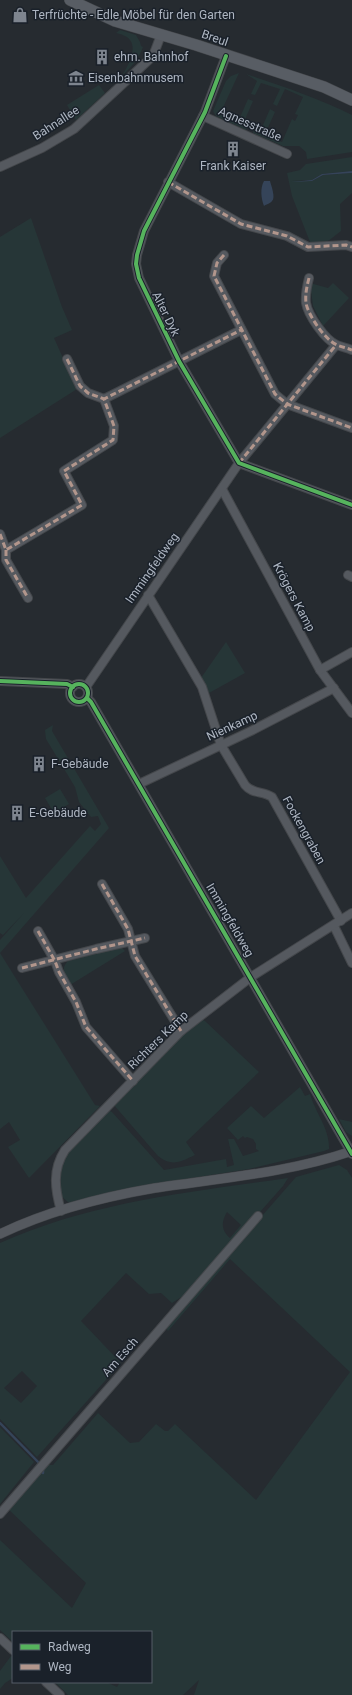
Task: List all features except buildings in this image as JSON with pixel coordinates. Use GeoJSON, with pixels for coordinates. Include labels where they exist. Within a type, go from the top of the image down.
{"type":"FeatureCollection","features":[{"type":"Feature","properties":{"kind":"main road","name":"Breul"},"geometry":{"type":"LineString","coordinates":[[70,0],[115,21],[324,88],[352,100]]}},
{"type":"Feature","properties":{"kind":"street","name":"Bahnallee"},"geometry":{"type":"LineString","coordinates":[[0,167],[42,148],[74,129],[153,56],[161,35]]}},
{"type":"Feature","properties":{"kind":"street","name":"Alter Dyk"},"geometry":{"type":"LineString","coordinates":[[226,56],[203,116],[144,231],[136,264],[143,290],[178,361],[239,463]]}},
{"type":"Feature","properties":{"kind":"street","name":"Agnesstraße"},"geometry":{"type":"LineString","coordinates":[[203,116],[287,154]]}},
{"type":"Feature","properties":{"kind":"street"},"geometry":{"type":"LineString","coordinates":[[168,182],[241,224],[287,236],[308,246],[352,247]]}},
{"type":"Feature","properties":{"kind":"street"},"geometry":{"type":"LineString","coordinates":[[224,255],[217,263],[214,276],[275,394],[286,404],[352,428]]}},
{"type":"Feature","properties":{"kind":"street"},"geometry":{"type":"LineString","coordinates":[[309,278],[306,296],[308,310],[318,327],[336,345],[352,350]]}},
{"type":"Feature","properties":{"kind":"street"},"geometry":{"type":"LineString","coordinates":[[67,359],[80,386],[88,393],[104,399],[241,330]]}},
{"type":"Feature","properties":{"kind":"street","name":"Immingfeldweg"},"geometry":{"type":"LineString","coordinates":[[86,687],[239,463],[336,345]]}},
{"type":"Feature","properties":{"kind":"street"},"geometry":{"type":"LineString","coordinates":[[6,550],[82,505],[64,471],[113,440],[114,426],[104,399]]}},
{"type":"Feature","properties":{"kind":"street"},"geometry":{"type":"LineString","coordinates":[[239,463],[352,505]]}},
{"type":"Feature","properties":{"kind":"street","name":"Krögers Kamp"},"geometry":{"type":"LineString","coordinates":[[222,489],[320,670],[352,713]]}},
{"type":"Feature","properties":{"kind":"street"},"geometry":{"type":"LineString","coordinates":[[0,534],[6,550],[6,560],[28,598]]}},
{"type":"Feature","properties":{"kind":"street","name":"Fockengraben"},"geometry":{"type":"LineString","coordinates":[[148,595],[202,687],[221,744],[248,789],[267,794],[272,797],[341,920]]}},
{"type":"Feature","properties":{"kind":"street"},"geometry":{"type":"LineString","coordinates":[[320,670],[352,652]]}},
{"type":"Feature","properties":{"kind":"street"},"geometry":{"type":"LineString","coordinates":[[0,681],[67,684],[73,687]]}},
{"type":"Feature","properties":{"kind":"street"},"geometry":{"type":"LineString","coordinates":[[78,684],[86,687],[89,692],[87,698],[81,702],[73,700],[70,695],[73,687],[78,684]]}},
{"type":"Feature","properties":{"kind":"street","name":"Nienkamp"},"geometry":{"type":"LineString","coordinates":[[139,784],[251,731],[334,688]]}},
{"type":"Feature","properties":{"kind":"street","name":"Immingfeldweg"},"geometry":{"type":"LineString","coordinates":[[87,698],[91,702],[139,784],[351,1152]]}},
{"type":"Feature","properties":{"kind":"street"},"geometry":{"type":"LineString","coordinates":[[102,884],[128,929],[135,956],[181,1031]]}},
{"type":"Feature","properties":{"kind":"street","name":"Richters Kamp"},"geometry":{"type":"LineString","coordinates":[[61,1211],[56,1192],[55,1177],[56,1168],[61,1155],[181,1031],[251,977],[334,926],[352,913]]}},
{"type":"Feature","properties":{"kind":"street"},"geometry":{"type":"LineString","coordinates":[[334,926],[352,963]]}},
{"type":"Feature","properties":{"kind":"street"},"geometry":{"type":"LineString","coordinates":[[38,931],[55,960],[58,972],[76,1002],[86,1027],[133,1081]]}},
{"type":"Feature","properties":{"kind":"street"},"geometry":{"type":"LineString","coordinates":[[22,968],[145,938]]}},
{"type":"Feature","properties":{"kind":"street"},"geometry":{"type":"LineString","coordinates":[[0,1234],[61,1211],[125,1194],[268,1172],[312,1163],[351,1152]]}},
{"type":"Feature","properties":{"kind":"street","name":"Am Esch"},"geometry":{"type":"LineString","coordinates":[[0,1514],[258,1216]]}},
{"type":"Feature","properties":{"kind":"street"},"geometry":{"type":"LineString","coordinates":[[0,1638],[12,1649]]}},
{"type":"Feature","properties":{"kind":"street"},"geometry":{"type":"LineString","coordinates":[[47,1683],[60,1695]]}},
{"type":"Feature","properties":{"kind":"shaded area"},"geometry":{"type":"Polygon","coordinates":[[[120,30],[136,35],[141,46],[143,47],[136,61],[119,79],[128,66],[133,49],[129,39],[124,35],[116,33],[120,30]]]}},
{"type":"Feature","properties":{"kind":"shaded area"},"geometry":{"type":"Polygon","coordinates":[[[239,73],[220,114],[238,122],[248,99],[253,101],[243,124],[248,126],[246,130],[216,116],[213,111],[226,81],[231,76],[239,73]]]}},
{"type":"Feature","properties":{"kind":"shaded area"},"geometry":{"type":"Polygon","coordinates":[[[246,74],[313,98],[352,115],[352,152],[307,159],[306,152],[299,146],[283,146],[253,133],[254,129],[260,132],[270,109],[275,112],[265,134],[282,142],[292,119],[295,121],[298,115],[295,114],[303,97],[285,89],[277,106],[273,104],[280,89],[261,83],[255,95],[251,94],[257,81],[246,74]]]}},
{"type":"Feature","properties":{"kind":"shaded area"},"geometry":{"type":"Polygon","coordinates":[[[99,85],[105,93],[76,120],[67,105],[99,85]]]}},
{"type":"Feature","properties":{"kind":"shaded area"},"geometry":{"type":"Polygon","coordinates":[[[352,157],[352,171],[322,174],[312,180],[292,181],[312,181],[323,175],[352,173],[352,193],[340,204],[341,231],[326,242],[314,244],[310,242],[292,196],[287,173],[300,170],[306,164],[352,157]]]}},
{"type":"Feature","properties":{"kind":"shaded area"},"geometry":{"type":"Polygon","coordinates":[[[31,218],[62,307],[72,330],[54,338],[77,389],[0,438],[0,237],[31,218]]]}},
{"type":"Feature","properties":{"kind":"shaded area"},"geometry":{"type":"Polygon","coordinates":[[[310,283],[328,288],[333,283],[349,298],[323,326],[313,306],[310,283]]]}},
{"type":"Feature","properties":{"kind":"shaded area"},"geometry":{"type":"Polygon","coordinates":[[[226,642],[245,673],[209,693],[201,678],[226,642]]]}},
{"type":"Feature","properties":{"kind":"shaded area"},"geometry":{"type":"Polygon","coordinates":[[[53,725],[52,731],[109,828],[0,953],[0,940],[24,913],[3,935],[0,933],[0,856],[26,898],[90,826],[95,831],[101,824],[98,816],[91,817],[79,802],[75,787],[46,739],[45,730],[53,725]]]}},
{"type":"Feature","properties":{"kind":"shaded area"},"geometry":{"type":"Polygon","coordinates":[[[60,789],[69,804],[54,813],[45,798],[60,789]]]}},
{"type":"Feature","properties":{"kind":"shaded area"},"geometry":{"type":"Polygon","coordinates":[[[121,947],[125,951],[70,985],[65,976],[64,970],[64,967],[68,961],[121,947]]]}},
{"type":"Feature","properties":{"kind":"shaded area"},"geometry":{"type":"Polygon","coordinates":[[[0,953],[95,1105],[100,1106],[29,1178],[8,1147],[20,1140],[9,1122],[0,1129],[0,953]]]}},
{"type":"Feature","properties":{"kind":"shaded area"},"geometry":{"type":"Polygon","coordinates":[[[201,1019],[205,1021],[259,1072],[186,1142],[195,1155],[180,1161],[172,1162],[158,1156],[113,1104],[180,1037],[201,1019]]]}},
{"type":"Feature","properties":{"kind":"shaded area"},"geometry":{"type":"Polygon","coordinates":[[[300,1087],[305,1096],[310,1094],[325,1128],[329,1142],[329,1149],[249,1169],[154,1184],[73,1202],[68,1202],[61,1196],[59,1175],[63,1157],[108,1110],[112,1112],[164,1170],[226,1159],[227,1167],[234,1165],[228,1139],[234,1139],[243,1156],[259,1151],[256,1149],[256,1144],[253,1139],[247,1137],[245,1138],[243,1136],[238,1140],[227,1128],[251,1106],[264,1118],[300,1087]]]}},
{"type":"Feature","properties":{"kind":"shaded area"},"geometry":{"type":"Polygon","coordinates":[[[339,1119],[352,1122],[352,1136],[346,1132],[339,1119]]]}},
{"type":"Feature","properties":{"kind":"shaded area"},"geometry":{"type":"Polygon","coordinates":[[[339,1165],[347,1170],[352,1178],[352,1695],[194,1695],[199,1680],[183,1695],[68,1695],[56,1683],[108,1683],[117,1687],[119,1683],[152,1683],[152,1631],[12,1631],[12,1641],[0,1630],[0,1540],[72,1608],[86,1583],[7,1508],[45,1465],[53,1465],[98,1413],[130,1443],[139,1442],[156,1424],[165,1431],[168,1431],[175,1424],[256,1500],[350,1372],[230,1259],[168,1331],[165,1327],[296,1177],[339,1165]]]}},
{"type":"Feature","properties":{"kind":"shaded area"},"geometry":{"type":"Polygon","coordinates":[[[288,1178],[283,1186],[189,1292],[172,1303],[161,1293],[149,1294],[126,1273],[81,1321],[121,1363],[37,1457],[0,1419],[0,1243],[34,1229],[105,1208],[141,1200],[288,1178]],[[227,1212],[223,1226],[225,1232],[230,1238],[241,1225],[227,1212]],[[22,1371],[4,1388],[21,1403],[37,1386],[22,1371]]]}},
{"type":"Feature","properties":{"kind":"shaded area"},"geometry":{"type":"Polygon","coordinates":[[[0,1427],[34,1462],[0,1504],[0,1427]]]}},
{"type":"Feature","properties":{"kind":"shaded area"},"geometry":{"type":"Polygon","coordinates":[[[11,1656],[12,1679],[5,1683],[0,1689],[0,1671],[11,1656]]]}},
{"type":"Feature","properties":{"kind":"water"},"geometry":{"type":"Polygon","coordinates":[[[352,171],[352,173],[323,175],[312,181],[291,182],[312,180],[322,174],[352,171]]]}},
{"type":"Feature","properties":{"kind":"water"},"geometry":{"type":"Polygon","coordinates":[[[264,181],[270,181],[274,197],[271,202],[264,206],[261,193],[264,181]]]}},
{"type":"Feature","properties":{"kind":"waterway"},"geometry":{"type":"LineString","coordinates":[[0,1423],[43,1467],[43,1473]]}},
{"type":"Feature","properties":{"kind":"marked path"},"geometry":{"type":"LineString","coordinates":[[168,182],[241,224],[287,236],[308,247],[346,245],[352,247]]}},
{"type":"Feature","properties":{"kind":"marked path"},"geometry":{"type":"LineString","coordinates":[[224,255],[217,263],[214,276],[275,394],[287,404],[352,428]]}},
{"type":"Feature","properties":{"kind":"marked path"},"geometry":{"type":"LineString","coordinates":[[309,278],[306,303],[310,314],[327,338],[337,345],[352,350]]}},
{"type":"Feature","properties":{"kind":"marked path"},"geometry":{"type":"LineString","coordinates":[[0,534],[6,550],[82,505],[64,471],[113,440],[114,426],[104,399],[241,330]]}},
{"type":"Feature","properties":{"kind":"marked path"},"geometry":{"type":"LineString","coordinates":[[239,463],[336,345]]}},
{"type":"Feature","properties":{"kind":"marked path"},"geometry":{"type":"LineString","coordinates":[[67,359],[80,386],[88,393],[104,399]]}},
{"type":"Feature","properties":{"kind":"marked path"},"geometry":{"type":"LineString","coordinates":[[6,550],[6,560],[28,598]]}},
{"type":"Feature","properties":{"kind":"marked path"},"geometry":{"type":"LineString","coordinates":[[102,884],[128,929],[135,956],[181,1031]]}},
{"type":"Feature","properties":{"kind":"marked path"},"geometry":{"type":"LineString","coordinates":[[38,931],[76,1002],[86,1027],[133,1081]]}},
{"type":"Feature","properties":{"kind":"marked path"},"geometry":{"type":"LineString","coordinates":[[22,968],[145,938]]}},
{"type":"Feature","properties":{"kind":"cycle path"},"geometry":{"type":"LineString","coordinates":[[226,56],[205,112],[144,231],[136,264],[139,278],[179,361],[239,463],[352,505]]}},
{"type":"Feature","properties":{"kind":"cycle path"},"geometry":{"type":"LineString","coordinates":[[0,681],[67,684],[73,687]]}},
{"type":"Feature","properties":{"kind":"cycle path"},"geometry":{"type":"LineString","coordinates":[[75,684],[83,684],[88,689],[88,693],[86,700],[83,702],[75,702],[70,697],[70,689],[75,684]]}},
{"type":"Feature","properties":{"kind":"cycle path"},"geometry":{"type":"LineString","coordinates":[[87,698],[91,702],[352,1154]]}},
{"type":"Feature","properties":{"kind":"place","name":"Terfrüchte - Edle Möbel für den Garten"},"geometry":{"type":"Point","coordinates":[20,15]}},
{"type":"Feature","properties":{"kind":"place","name":"ehm. Bahnhof"},"geometry":{"type":"Point","coordinates":[102,57]}},
{"type":"Feature","properties":{"kind":"place","name":"Eisenbahnmusem"},"geometry":{"type":"Point","coordinates":[76,78]}},
{"type":"Feature","properties":{"kind":"place","name":"Frank Kaiser"},"geometry":{"type":"Point","coordinates":[233,149]}},
{"type":"Feature","properties":{"kind":"place","name":"F-Gebäude"},"geometry":{"type":"Point","coordinates":[39,764]}},
{"type":"Feature","properties":{"kind":"place","name":"E-Gebäude"},"geometry":{"type":"Point","coordinates":[17,813]}}]}
